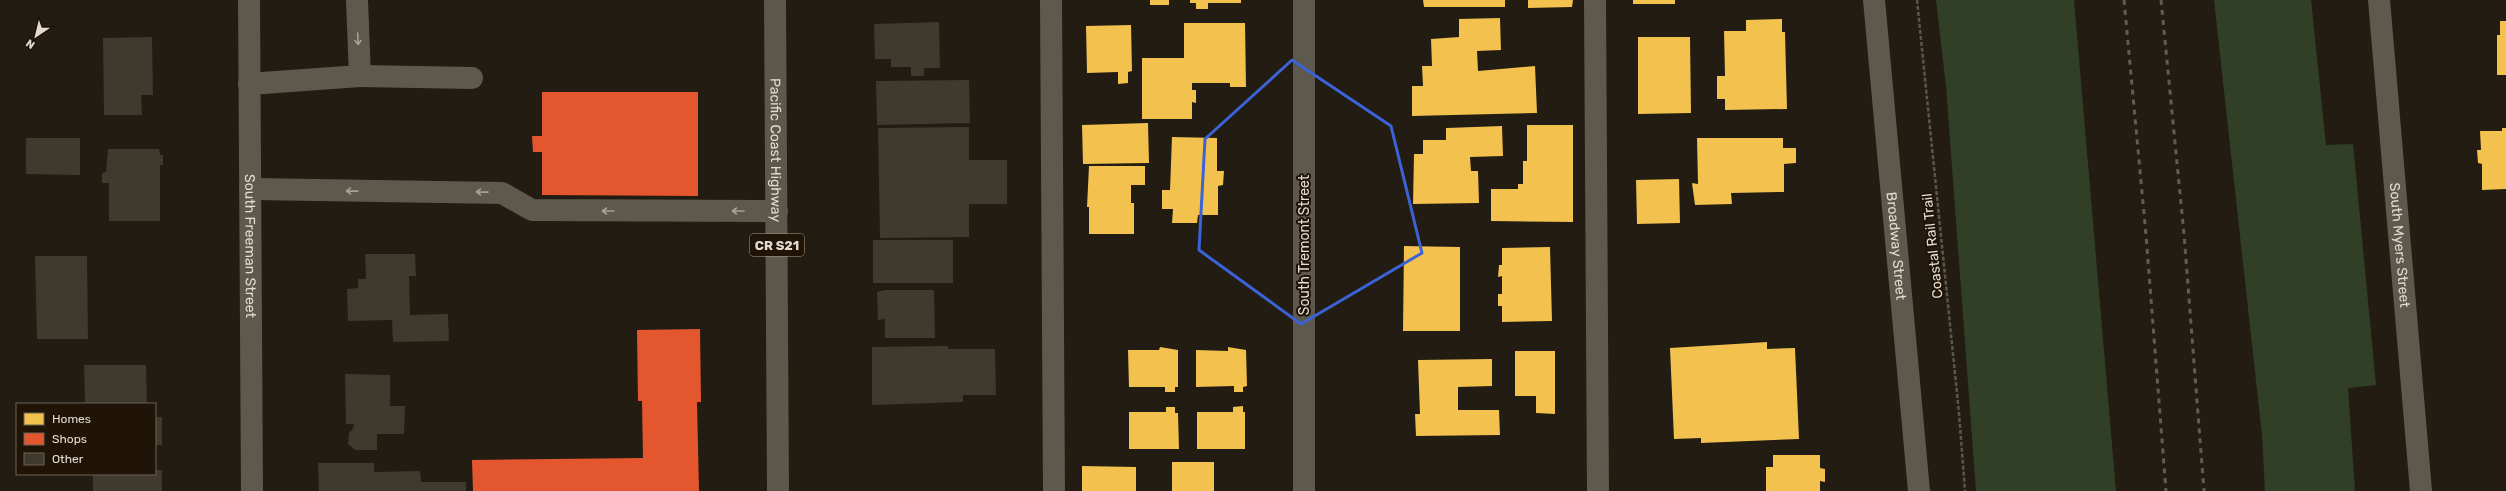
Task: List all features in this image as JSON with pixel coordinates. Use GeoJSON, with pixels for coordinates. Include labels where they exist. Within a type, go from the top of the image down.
{"type":"FeatureCollection","features":[{"type":"Feature","properties":{"kind":"main road","name":"Pacific Coast Highway"},"geometry":{"type":"LineString","coordinates":[[775,0],[778,491]]}},
{"type":"Feature","properties":{"kind":"street","name":"South Freeman Street"},"geometry":{"type":"LineString","coordinates":[[249,0],[252,491]]}},
{"type":"Feature","properties":{"kind":"street"},"geometry":{"type":"LineString","coordinates":[[357,0],[360,76]]}},
{"type":"Feature","properties":{"kind":"street"},"geometry":{"type":"LineString","coordinates":[[1051,0],[1054,491]]}},
{"type":"Feature","properties":{"kind":"street","name":"South Tremont Street"},"geometry":{"type":"LineString","coordinates":[[1304,0],[1304,491]]}},
{"type":"Feature","properties":{"kind":"street"},"geometry":{"type":"LineString","coordinates":[[1595,0],[1598,491]]}},
{"type":"Feature","properties":{"kind":"street","name":"Broadway Street"},"geometry":{"type":"LineString","coordinates":[[1874,0],[1919,491]]}},
{"type":"Feature","properties":{"kind":"street","name":"South Myers Street"},"geometry":{"type":"LineString","coordinates":[[2379,0],[2415,393],[2421,491]]}},
{"type":"Feature","properties":{"kind":"street"},"geometry":{"type":"LineString","coordinates":[[249,84],[360,76],[472,78]]}},
{"type":"Feature","properties":{"kind":"street"},"geometry":{"type":"LineString","coordinates":[[250,189],[502,193],[532,210],[776,211]]}},
{"type":"Feature","properties":{"kind":"path","name":"Coastal Rail Trail"},"geometry":{"type":"LineString","coordinates":[[1917,0],[1959,413],[1965,491]]}},
{"type":"Feature","properties":{"kind":"highlighted area"},"geometry":{"type":"Polygon","coordinates":[[[1292,60],[1391,126],[1422,253],[1301,324],[1199,250],[1205,139],[1292,60]]]}},
{"type":"Feature","properties":{"kind":"green space"},"geometry":{"type":"Polygon","coordinates":[[[1936,0],[2074,0],[2116,491],[1976,491],[1946,86],[1936,0]]]}},
{"type":"Feature","properties":{"kind":"green space"},"geometry":{"type":"Polygon","coordinates":[[[2214,0],[2311,0],[2326,145],[2353,144],[2376,385],[2348,388],[2355,491],[2265,491],[2262,435],[2214,0]]]}},
{"type":"Feature","properties":{"kind":"building: Homes"},"geometry":{"type":"Polygon","coordinates":[[[1150,0],[1169,0],[1169,5],[1150,5],[1150,0]]]}},
{"type":"Feature","properties":{"kind":"building: Homes"},"geometry":{"type":"Polygon","coordinates":[[[1190,0],[1241,0],[1241,3],[1208,3],[1208,9],[1196,9],[1196,3],[1190,3],[1190,0]]]}},
{"type":"Feature","properties":{"kind":"building: Homes"},"geometry":{"type":"Polygon","coordinates":[[[1423,0],[1505,0],[1505,7],[1424,7],[1423,0]]]}},
{"type":"Feature","properties":{"kind":"building: Homes"},"geometry":{"type":"Polygon","coordinates":[[[1528,0],[1573,0],[1572,7],[1528,8],[1528,0]]]}},
{"type":"Feature","properties":{"kind":"building: Homes"},"geometry":{"type":"Polygon","coordinates":[[[1633,0],[1675,0],[1675,4],[1633,4],[1633,0]]]}},
{"type":"Feature","properties":{"kind":"building: Homes"},"geometry":{"type":"Polygon","coordinates":[[[1500,18],[1501,50],[1477,51],[1478,71],[1535,66],[1537,113],[1412,116],[1412,86],[1423,86],[1422,66],[1432,66],[1431,39],[1459,37],[1459,19],[1500,18]]]}},
{"type":"Feature","properties":{"kind":"building: Homes"},"geometry":{"type":"Polygon","coordinates":[[[1782,19],[1782,32],[1785,32],[1787,109],[1725,110],[1725,99],[1717,99],[1717,76],[1725,76],[1724,31],[1746,31],[1746,20],[1782,19]]]}},
{"type":"Feature","properties":{"kind":"building: Homes"},"geometry":{"type":"Polygon","coordinates":[[[2500,21],[2506,21],[2506,75],[2497,75],[2497,35],[2500,35],[2500,21]]]}},
{"type":"Feature","properties":{"kind":"building: Homes"},"geometry":{"type":"Polygon","coordinates":[[[1184,23],[1245,23],[1246,87],[1230,87],[1230,83],[1192,83],[1192,90],[1196,90],[1196,103],[1192,102],[1192,119],[1142,119],[1142,58],[1184,58],[1184,23]]]}},
{"type":"Feature","properties":{"kind":"building: Homes"},"geometry":{"type":"Polygon","coordinates":[[[1131,25],[1132,71],[1128,72],[1128,83],[1118,84],[1118,72],[1087,73],[1086,26],[1131,25]]]}},
{"type":"Feature","properties":{"kind":"building: Homes"},"geometry":{"type":"Polygon","coordinates":[[[1638,37],[1690,37],[1691,113],[1638,114],[1638,37]]]}},
{"type":"Feature","properties":{"kind":"building: Homes"},"geometry":{"type":"Polygon","coordinates":[[[1148,123],[1149,163],[1083,164],[1082,125],[1148,123]]]}},
{"type":"Feature","properties":{"kind":"building: Homes"},"geometry":{"type":"Polygon","coordinates":[[[1527,125],[1573,125],[1573,222],[1491,221],[1491,189],[1518,189],[1518,184],[1523,184],[1523,161],[1527,161],[1527,125]]]}},
{"type":"Feature","properties":{"kind":"building: Homes"},"geometry":{"type":"Polygon","coordinates":[[[1502,126],[1503,156],[1470,157],[1471,171],[1478,171],[1479,203],[1413,204],[1414,154],[1423,154],[1423,140],[1446,140],[1446,128],[1502,126]]]}},
{"type":"Feature","properties":{"kind":"building: Homes"},"geometry":{"type":"Polygon","coordinates":[[[2502,128],[2506,128],[2506,189],[2482,190],[2482,164],[2478,163],[2477,150],[2481,150],[2480,131],[2502,131],[2502,128]]]}},
{"type":"Feature","properties":{"kind":"building: Homes"},"geometry":{"type":"Polygon","coordinates":[[[1172,137],[1217,138],[1217,171],[1224,171],[1223,185],[1218,186],[1218,215],[1198,215],[1197,223],[1172,223],[1173,209],[1162,209],[1162,190],[1170,190],[1172,137]]]}},
{"type":"Feature","properties":{"kind":"building: Homes"},"geometry":{"type":"Polygon","coordinates":[[[1697,138],[1783,138],[1783,148],[1796,148],[1796,163],[1784,164],[1784,192],[1731,193],[1732,204],[1695,205],[1692,183],[1698,184],[1697,138]]]}},
{"type":"Feature","properties":{"kind":"building: Homes"},"geometry":{"type":"Polygon","coordinates":[[[1089,166],[1145,166],[1145,185],[1131,185],[1131,203],[1134,203],[1134,234],[1089,234],[1089,207],[1087,207],[1089,166]]]}},
{"type":"Feature","properties":{"kind":"building: Homes"},"geometry":{"type":"Polygon","coordinates":[[[1679,179],[1680,223],[1637,224],[1636,180],[1679,179]]]}},
{"type":"Feature","properties":{"kind":"building: Homes"},"geometry":{"type":"Polygon","coordinates":[[[1404,246],[1460,247],[1460,331],[1403,331],[1404,246]]]}},
{"type":"Feature","properties":{"kind":"building: Homes"},"geometry":{"type":"Polygon","coordinates":[[[1550,247],[1552,321],[1502,322],[1502,306],[1498,306],[1498,294],[1502,294],[1502,276],[1498,277],[1499,265],[1502,265],[1502,248],[1550,247]]]}},
{"type":"Feature","properties":{"kind":"building: Homes"},"geometry":{"type":"Polygon","coordinates":[[[1767,342],[1767,349],[1795,348],[1799,439],[1701,443],[1701,438],[1674,439],[1670,348],[1767,342]]]}},
{"type":"Feature","properties":{"kind":"building: Homes"},"geometry":{"type":"Polygon","coordinates":[[[1160,347],[1178,350],[1178,387],[1175,387],[1175,392],[1165,392],[1165,387],[1129,387],[1128,350],[1159,350],[1160,347]]]}},
{"type":"Feature","properties":{"kind":"building: Homes"},"geometry":{"type":"Polygon","coordinates":[[[1228,347],[1246,350],[1247,386],[1243,387],[1243,392],[1234,392],[1234,386],[1196,387],[1196,350],[1228,351],[1228,347]]]}},
{"type":"Feature","properties":{"kind":"building: Homes"},"geometry":{"type":"Polygon","coordinates":[[[1515,351],[1555,351],[1555,414],[1536,413],[1536,396],[1515,396],[1515,351]]]}},
{"type":"Feature","properties":{"kind":"building: Homes"},"geometry":{"type":"Polygon","coordinates":[[[1492,359],[1492,386],[1458,387],[1458,410],[1499,410],[1500,435],[1416,436],[1415,414],[1420,414],[1418,360],[1492,359]]]}},
{"type":"Feature","properties":{"kind":"building: Homes"},"geometry":{"type":"Polygon","coordinates":[[[1243,406],[1243,412],[1245,412],[1245,449],[1197,449],[1197,412],[1233,412],[1233,407],[1243,406]]]}},
{"type":"Feature","properties":{"kind":"building: Homes"},"geometry":{"type":"Polygon","coordinates":[[[1166,407],[1175,407],[1175,413],[1178,413],[1179,449],[1129,449],[1129,412],[1166,412],[1166,407]]]}},
{"type":"Feature","properties":{"kind":"building: Homes"},"geometry":{"type":"Polygon","coordinates":[[[1773,455],[1820,455],[1820,468],[1825,469],[1825,482],[1820,481],[1820,491],[1766,491],[1766,467],[1773,467],[1773,455]]]}},
{"type":"Feature","properties":{"kind":"building: Homes"},"geometry":{"type":"Polygon","coordinates":[[[1172,462],[1214,462],[1214,491],[1172,491],[1172,462]]]}},
{"type":"Feature","properties":{"kind":"building: Homes"},"geometry":{"type":"Polygon","coordinates":[[[1082,466],[1136,467],[1136,491],[1082,491],[1082,466]]]}},
{"type":"Feature","properties":{"kind":"building: Shops"},"geometry":{"type":"Polygon","coordinates":[[[542,92],[698,92],[698,196],[542,195],[542,152],[533,152],[532,136],[542,136],[542,92]]]}},
{"type":"Feature","properties":{"kind":"building: Shops"},"geometry":{"type":"Polygon","coordinates":[[[700,329],[701,402],[697,402],[699,491],[473,491],[472,460],[643,458],[642,401],[638,401],[637,330],[700,329]]]}},
{"type":"Feature","properties":{"kind":"building: Other"},"geometry":{"type":"Polygon","coordinates":[[[939,22],[940,68],[924,68],[924,76],[911,76],[911,67],[891,67],[891,59],[875,59],[874,24],[939,22]]]}},
{"type":"Feature","properties":{"kind":"building: Other"},"geometry":{"type":"Polygon","coordinates":[[[152,37],[153,95],[141,95],[142,115],[104,115],[103,38],[152,37]]]}},
{"type":"Feature","properties":{"kind":"building: Other"},"geometry":{"type":"Polygon","coordinates":[[[969,80],[970,123],[877,125],[876,81],[969,80]]]}},
{"type":"Feature","properties":{"kind":"building: Other"},"geometry":{"type":"Polygon","coordinates":[[[969,127],[969,160],[1007,160],[1007,204],[969,204],[969,237],[880,238],[878,128],[969,127]]]}},
{"type":"Feature","properties":{"kind":"building: Other"},"geometry":{"type":"Polygon","coordinates":[[[26,138],[80,138],[80,175],[26,174],[26,138]]]}},
{"type":"Feature","properties":{"kind":"building: Other"},"geometry":{"type":"Polygon","coordinates":[[[108,149],[159,149],[160,155],[163,155],[163,165],[160,165],[160,221],[109,221],[109,183],[102,183],[102,173],[106,172],[108,149]]]}},
{"type":"Feature","properties":{"kind":"building: Other"},"geometry":{"type":"Polygon","coordinates":[[[873,240],[953,240],[953,283],[873,283],[873,240]]]}},
{"type":"Feature","properties":{"kind":"building: Other"},"geometry":{"type":"Polygon","coordinates":[[[365,254],[415,254],[416,276],[409,276],[410,315],[448,314],[449,341],[393,342],[392,320],[348,321],[347,289],[358,288],[358,279],[366,279],[365,254]]]}},
{"type":"Feature","properties":{"kind":"building: Other"},"geometry":{"type":"Polygon","coordinates":[[[35,256],[87,256],[88,339],[37,339],[35,256]]]}},
{"type":"Feature","properties":{"kind":"building: Other"},"geometry":{"type":"Polygon","coordinates":[[[885,290],[934,290],[935,338],[885,338],[885,319],[878,320],[877,292],[885,290]]]}},
{"type":"Feature","properties":{"kind":"building: Other"},"geometry":{"type":"Polygon","coordinates":[[[948,346],[948,349],[995,349],[996,395],[963,395],[963,402],[872,405],[872,347],[948,346]]]}},
{"type":"Feature","properties":{"kind":"building: Other"},"geometry":{"type":"Polygon","coordinates":[[[84,365],[146,365],[147,403],[85,403],[84,365]]]}},
{"type":"Feature","properties":{"kind":"building: Other"},"geometry":{"type":"Polygon","coordinates":[[[345,374],[390,375],[390,406],[405,406],[404,434],[377,434],[377,450],[355,450],[348,444],[349,433],[353,429],[354,424],[346,424],[345,374]]]}},
{"type":"Feature","properties":{"kind":"building: Other"},"geometry":{"type":"Polygon","coordinates":[[[156,417],[162,417],[162,445],[156,445],[156,417]]]}},
{"type":"Feature","properties":{"kind":"building: Other"},"geometry":{"type":"Polygon","coordinates":[[[318,463],[374,463],[374,472],[420,471],[421,482],[466,482],[466,491],[319,491],[318,463]]]}},
{"type":"Feature","properties":{"kind":"building: Other"},"geometry":{"type":"Polygon","coordinates":[[[156,470],[162,470],[162,491],[93,491],[93,475],[156,475],[156,470]]]}},
{"type":"Feature","properties":{"kind":"railway"},"geometry":{"type":"LineString","coordinates":[[2124,0],[2146,235],[2166,491]]}},
{"type":"Feature","properties":{"kind":"railway"},"geometry":{"type":"LineString","coordinates":[[2161,0],[2184,234],[2204,491]]}}]}
